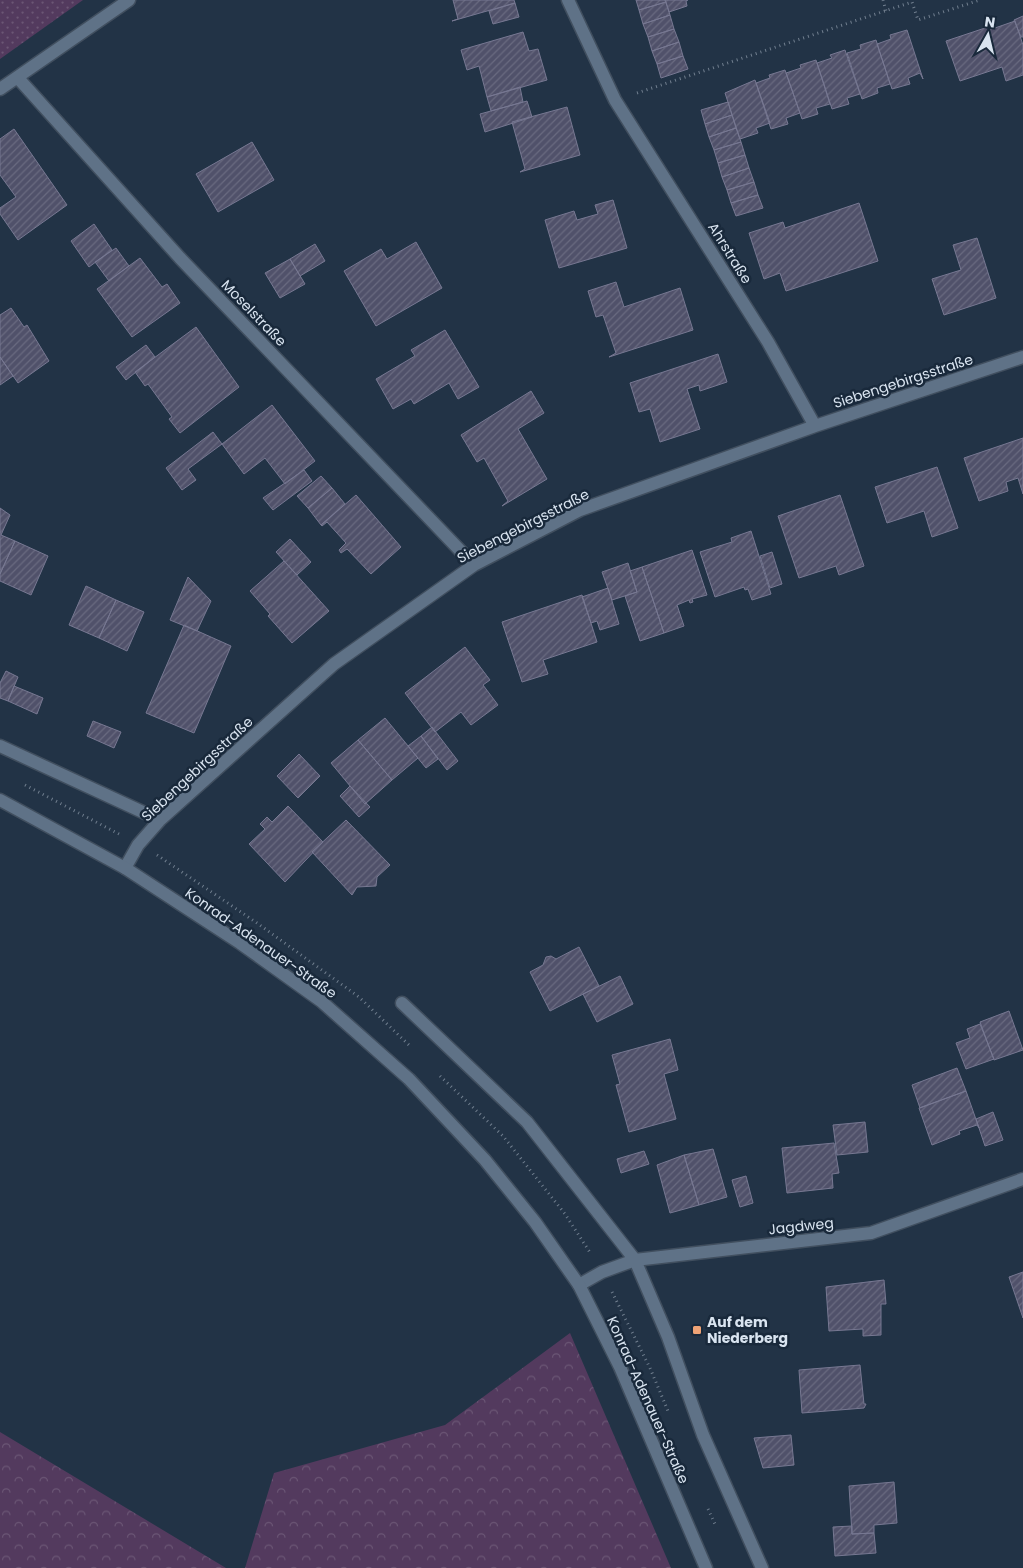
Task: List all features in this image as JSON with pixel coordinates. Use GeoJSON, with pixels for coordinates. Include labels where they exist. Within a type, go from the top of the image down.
{"type":"FeatureCollection","features":[{"type":"Feature","properties":{"kind":"street"},"geometry":{"type":"LineString","coordinates":[[0,89],[129,0]]}},
{"type":"Feature","properties":{"kind":"street","name":"Ahrstraße"},"geometry":{"type":"LineString","coordinates":[[568,0],[615,100],[768,342],[815,426]]}},
{"type":"Feature","properties":{"kind":"street","name":"Moselstraße"},"geometry":{"type":"LineString","coordinates":[[18,78],[180,258],[474,566]]}},
{"type":"Feature","properties":{"kind":"street","name":"Siebengebirgsstraße"},"geometry":{"type":"LineString","coordinates":[[125,868],[138,845],[160,820],[334,664],[474,566],[580,510],[815,426],[1023,357]]}},
{"type":"Feature","properties":{"kind":"street"},"geometry":{"type":"LineString","coordinates":[[0,746],[160,820]]}},
{"type":"Feature","properties":{"kind":"street","name":"Konrad-Adenauer-Straße"},"geometry":{"type":"LineString","coordinates":[[0,800],[125,868],[240,943],[321,1001],[409,1080],[484,1160],[535,1222],[579,1285],[620,1367],[706,1568]]}},
{"type":"Feature","properties":{"kind":"street"},"geometry":{"type":"LineString","coordinates":[[402,1003],[527,1122],[635,1260],[668,1337],[703,1435],[762,1568]]}},
{"type":"Feature","properties":{"kind":"street","name":"Jagdweg"},"geometry":{"type":"LineString","coordinates":[[579,1285],[602,1272],[635,1260],[871,1233],[1023,1179]]}},
{"type":"Feature","properties":{"kind":"path"},"geometry":{"type":"LineString","coordinates":[[883,0],[886,11]]}},
{"type":"Feature","properties":{"kind":"path"},"geometry":{"type":"LineString","coordinates":[[615,100],[912,2],[918,20],[980,0]]}},
{"type":"Feature","properties":{"kind":"green space"},"geometry":{"type":"Polygon","coordinates":[[[0,0],[83,0],[0,59],[0,0]]]}},
{"type":"Feature","properties":{"kind":"green space"},"geometry":{"type":"Polygon","coordinates":[[[570,1333],[671,1568],[245,1568],[274,1473],[445,1425],[570,1333]]]}},
{"type":"Feature","properties":{"kind":"green space"},"geometry":{"type":"Polygon","coordinates":[[[0,1432],[226,1568],[0,1568],[0,1432]]]}},
{"type":"Feature","properties":{"kind":"building"},"geometry":{"type":"Polygon","coordinates":[[[453,0],[514,0],[515,3],[452,21],[458,19],[453,0]]]}},
{"type":"Feature","properties":{"kind":"building"},"geometry":{"type":"Polygon","coordinates":[[[636,0],[665,0],[666,2],[639,10],[636,0]]]}},
{"type":"Feature","properties":{"kind":"building"},"geometry":{"type":"Polygon","coordinates":[[[665,0],[688,0],[686,1],[687,6],[669,12],[665,0]]]}},
{"type":"Feature","properties":{"kind":"building"},"geometry":{"type":"Polygon","coordinates":[[[666,2],[670,15],[643,24],[639,10],[666,2]]]}},
{"type":"Feature","properties":{"kind":"building"},"geometry":{"type":"Polygon","coordinates":[[[515,3],[519,17],[493,24],[489,11],[515,3]]]}},
{"type":"Feature","properties":{"kind":"building"},"geometry":{"type":"Polygon","coordinates":[[[670,15],[674,29],[648,37],[643,24],[670,15]]]}},
{"type":"Feature","properties":{"kind":"building"},"geometry":{"type":"Polygon","coordinates":[[[1023,16],[1023,37],[1021,37],[1014,20],[1023,16]]]}},
{"type":"Feature","properties":{"kind":"building"},"geometry":{"type":"Polygon","coordinates":[[[1015,21],[1023,45],[1023,75],[1006,81],[1002,67],[960,81],[946,41],[991,26],[992,29],[1015,21]]]}},
{"type":"Feature","properties":{"kind":"building"},"geometry":{"type":"Polygon","coordinates":[[[674,29],[679,42],[652,51],[648,37],[674,29]]]}},
{"type":"Feature","properties":{"kind":"building"},"geometry":{"type":"Polygon","coordinates":[[[907,30],[923,79],[920,73],[908,78],[910,84],[892,89],[877,44],[891,39],[890,35],[907,30]]]}},
{"type":"Feature","properties":{"kind":"building"},"geometry":{"type":"Polygon","coordinates":[[[523,32],[529,51],[538,49],[547,80],[487,97],[479,66],[467,70],[461,50],[523,32]]]}},
{"type":"Feature","properties":{"kind":"building"},"geometry":{"type":"Polygon","coordinates":[[[876,40],[890,84],[877,88],[878,93],[862,99],[847,53],[861,49],[860,45],[876,40]]]}},
{"type":"Feature","properties":{"kind":"building"},"geometry":{"type":"Polygon","coordinates":[[[679,42],[683,56],[657,64],[652,51],[679,42]]]}},
{"type":"Feature","properties":{"kind":"building"},"geometry":{"type":"Polygon","coordinates":[[[845,50],[860,94],[847,98],[849,104],[832,109],[817,63],[832,58],[830,55],[845,50]]]}},
{"type":"Feature","properties":{"kind":"building"},"geometry":{"type":"Polygon","coordinates":[[[683,56],[688,69],[661,78],[657,64],[683,56]]]}},
{"type":"Feature","properties":{"kind":"building"},"geometry":{"type":"Polygon","coordinates":[[[816,60],[830,104],[816,108],[818,114],[802,119],[786,73],[801,68],[800,65],[816,60]]]}},
{"type":"Feature","properties":{"kind":"building"},"geometry":{"type":"Polygon","coordinates":[[[785,70],[800,113],[786,118],[788,124],[771,129],[756,83],[770,78],[769,75],[785,70]]]}},
{"type":"Feature","properties":{"kind":"building"},"geometry":{"type":"Polygon","coordinates":[[[755,80],[770,123],[756,128],[758,133],[740,139],[725,93],[755,80]]]}},
{"type":"Feature","properties":{"kind":"building"},"geometry":{"type":"Polygon","coordinates":[[[520,87],[523,102],[491,111],[487,97],[520,87]]]}},
{"type":"Feature","properties":{"kind":"building"},"geometry":{"type":"Polygon","coordinates":[[[527,101],[532,117],[485,132],[480,114],[527,101]]]}},
{"type":"Feature","properties":{"kind":"building"},"geometry":{"type":"Polygon","coordinates":[[[728,102],[732,115],[705,124],[701,110],[728,102]]]}},
{"type":"Feature","properties":{"kind":"building"},"geometry":{"type":"Polygon","coordinates":[[[567,107],[580,155],[520,172],[525,169],[512,122],[567,107]]]}},
{"type":"Feature","properties":{"kind":"building"},"geometry":{"type":"Polygon","coordinates":[[[732,115],[736,128],[709,137],[705,124],[732,115]]]}},
{"type":"Feature","properties":{"kind":"building"},"geometry":{"type":"Polygon","coordinates":[[[736,128],[741,142],[714,150],[709,137],[736,128]]]}},
{"type":"Feature","properties":{"kind":"building"},"geometry":{"type":"Polygon","coordinates":[[[14,129],[67,205],[18,240],[0,214],[0,208],[16,197],[0,175],[0,139],[14,129]]]}},
{"type":"Feature","properties":{"kind":"building"},"geometry":{"type":"Polygon","coordinates":[[[252,142],[274,180],[218,212],[196,174],[252,142]]]}},
{"type":"Feature","properties":{"kind":"building"},"geometry":{"type":"Polygon","coordinates":[[[741,142],[745,155],[718,163],[714,150],[741,142]]]}},
{"type":"Feature","properties":{"kind":"building"},"geometry":{"type":"Polygon","coordinates":[[[745,155],[749,168],[722,177],[718,163],[745,155]]]}},
{"type":"Feature","properties":{"kind":"building"},"geometry":{"type":"Polygon","coordinates":[[[749,168],[754,182],[727,190],[722,177],[749,168]]]}},
{"type":"Feature","properties":{"kind":"building"},"geometry":{"type":"Polygon","coordinates":[[[754,182],[758,195],[731,203],[727,190],[754,182]]]}},
{"type":"Feature","properties":{"kind":"building"},"geometry":{"type":"Polygon","coordinates":[[[758,195],[763,208],[736,216],[731,203],[758,195]]]}},
{"type":"Feature","properties":{"kind":"building"},"geometry":{"type":"Polygon","coordinates":[[[613,200],[627,248],[559,268],[545,220],[574,211],[577,220],[598,214],[595,205],[613,200]]]}},
{"type":"Feature","properties":{"kind":"building"},"geometry":{"type":"Polygon","coordinates":[[[859,203],[878,261],[786,291],[780,273],[764,279],[749,233],[783,222],[785,228],[859,203]]]}},
{"type":"Feature","properties":{"kind":"building"},"geometry":{"type":"Polygon","coordinates":[[[94,224],[112,250],[89,267],[71,241],[94,224]]]}},
{"type":"Feature","properties":{"kind":"building"},"geometry":{"type":"Polygon","coordinates":[[[977,238],[996,298],[944,315],[932,279],[961,270],[953,245],[977,238]]]}},
{"type":"Feature","properties":{"kind":"building"},"geometry":{"type":"Polygon","coordinates":[[[416,242],[442,288],[376,326],[344,271],[381,249],[387,259],[416,242]]]}},
{"type":"Feature","properties":{"kind":"building"},"geometry":{"type":"Polygon","coordinates":[[[315,244],[325,261],[300,276],[290,259],[315,244]]]}},
{"type":"Feature","properties":{"kind":"building"},"geometry":{"type":"Polygon","coordinates":[[[116,248],[129,266],[109,281],[95,262],[116,248]]]}},
{"type":"Feature","properties":{"kind":"building"},"geometry":{"type":"Polygon","coordinates":[[[140,258],[162,287],[167,284],[180,303],[132,337],[97,289],[140,258]]]}},
{"type":"Feature","properties":{"kind":"building"},"geometry":{"type":"Polygon","coordinates":[[[290,259],[305,284],[280,298],[265,273],[290,259]]]}},
{"type":"Feature","properties":{"kind":"building"},"geometry":{"type":"Polygon","coordinates":[[[616,282],[624,307],[680,288],[693,330],[609,357],[616,353],[603,315],[596,317],[588,291],[616,282]]]}},
{"type":"Feature","properties":{"kind":"building"},"geometry":{"type":"Polygon","coordinates":[[[11,308],[24,327],[27,325],[49,361],[18,383],[0,357],[0,315],[11,308]]]}},
{"type":"Feature","properties":{"kind":"building"},"geometry":{"type":"Polygon","coordinates":[[[196,327],[239,387],[180,433],[169,419],[172,417],[148,384],[145,386],[135,372],[196,327]]]}},
{"type":"Feature","properties":{"kind":"building"},"geometry":{"type":"Polygon","coordinates":[[[445,330],[479,387],[458,399],[449,383],[414,404],[411,399],[393,409],[376,379],[415,356],[411,350],[445,330]]]}},
{"type":"Feature","properties":{"kind":"building"},"geometry":{"type":"Polygon","coordinates":[[[146,345],[155,357],[126,380],[116,367],[146,345]]]}},
{"type":"Feature","properties":{"kind":"building"},"geometry":{"type":"Polygon","coordinates":[[[718,354],[727,382],[700,391],[699,385],[687,389],[700,429],[660,442],[650,409],[639,412],[630,383],[718,354]]]}},
{"type":"Feature","properties":{"kind":"building"},"geometry":{"type":"Polygon","coordinates":[[[0,357],[13,376],[0,385],[0,357]]]}},
{"type":"Feature","properties":{"kind":"building"},"geometry":{"type":"Polygon","coordinates":[[[531,391],[544,413],[518,429],[547,479],[502,506],[508,501],[484,458],[477,462],[461,435],[531,391]]]}},
{"type":"Feature","properties":{"kind":"building"},"geometry":{"type":"Polygon","coordinates":[[[272,405],[315,461],[285,484],[265,458],[244,474],[222,444],[272,405]]]}},
{"type":"Feature","properties":{"kind":"building"},"geometry":{"type":"Polygon","coordinates":[[[213,432],[222,444],[188,469],[196,480],[182,490],[166,468],[213,432]]]}},
{"type":"Feature","properties":{"kind":"building"},"geometry":{"type":"Polygon","coordinates":[[[1023,438],[1023,494],[1018,478],[1006,482],[1008,491],[979,501],[964,458],[1023,438]]]}},
{"type":"Feature","properties":{"kind":"building"},"geometry":{"type":"Polygon","coordinates":[[[937,467],[958,528],[932,537],[924,511],[887,523],[875,487],[937,467]]]}},
{"type":"Feature","properties":{"kind":"building"},"geometry":{"type":"Polygon","coordinates":[[[304,470],[312,481],[273,510],[263,498],[304,470]]]}},
{"type":"Feature","properties":{"kind":"building"},"geometry":{"type":"Polygon","coordinates":[[[321,476],[332,488],[308,508],[297,496],[321,476]]]}},
{"type":"Feature","properties":{"kind":"building"},"geometry":{"type":"Polygon","coordinates":[[[332,488],[345,504],[321,525],[308,508],[332,488]]]}},
{"type":"Feature","properties":{"kind":"building"},"geometry":{"type":"Polygon","coordinates":[[[356,495],[401,547],[371,574],[347,549],[341,553],[339,550],[346,543],[327,522],[321,525],[356,495]]]}},
{"type":"Feature","properties":{"kind":"building"},"geometry":{"type":"Polygon","coordinates":[[[840,495],[864,566],[839,575],[836,566],[799,578],[778,516],[840,495]]]}},
{"type":"Feature","properties":{"kind":"building"},"geometry":{"type":"Polygon","coordinates":[[[0,508],[10,515],[1,535],[15,541],[0,574],[0,508]]]}},
{"type":"Feature","properties":{"kind":"building"},"geometry":{"type":"Polygon","coordinates":[[[751,531],[771,594],[752,600],[748,589],[745,590],[744,587],[715,597],[700,552],[732,542],[731,538],[751,531]]]}},
{"type":"Feature","properties":{"kind":"building"},"geometry":{"type":"Polygon","coordinates":[[[290,539],[311,562],[297,575],[276,552],[290,539]]]}},
{"type":"Feature","properties":{"kind":"building"},"geometry":{"type":"Polygon","coordinates":[[[15,541],[48,556],[31,595],[0,581],[0,574],[15,541]]]}},
{"type":"Feature","properties":{"kind":"building"},"geometry":{"type":"Polygon","coordinates":[[[692,550],[707,595],[692,599],[693,602],[690,603],[689,600],[677,605],[684,626],[664,633],[642,567],[692,550]]]}},
{"type":"Feature","properties":{"kind":"building"},"geometry":{"type":"Polygon","coordinates":[[[772,552],[782,584],[770,588],[760,556],[772,552]]]}},
{"type":"Feature","properties":{"kind":"building"},"geometry":{"type":"Polygon","coordinates":[[[284,561],[329,611],[292,643],[268,616],[270,614],[250,591],[284,561]]]}},
{"type":"Feature","properties":{"kind":"building"},"geometry":{"type":"Polygon","coordinates":[[[628,563],[637,592],[612,600],[602,572],[628,563]]]}},
{"type":"Feature","properties":{"kind":"building"},"geometry":{"type":"Polygon","coordinates":[[[642,567],[664,633],[640,641],[625,596],[637,592],[630,571],[642,567]]]}},
{"type":"Feature","properties":{"kind":"building"},"geometry":{"type":"Polygon","coordinates":[[[188,577],[211,601],[197,631],[170,620],[188,577]]]}},
{"type":"Feature","properties":{"kind":"building"},"geometry":{"type":"Polygon","coordinates":[[[86,586],[116,600],[99,638],[69,625],[86,586]]]}},
{"type":"Feature","properties":{"kind":"building"},"geometry":{"type":"Polygon","coordinates":[[[608,588],[619,624],[600,630],[597,621],[591,623],[582,597],[608,588]]]}},
{"type":"Feature","properties":{"kind":"building"},"geometry":{"type":"Polygon","coordinates":[[[582,595],[597,642],[543,660],[548,674],[522,682],[502,622],[582,595]]]}},
{"type":"Feature","properties":{"kind":"building"},"geometry":{"type":"Polygon","coordinates":[[[116,600],[144,612],[127,651],[99,638],[116,600]]]}},
{"type":"Feature","properties":{"kind":"building"},"geometry":{"type":"Polygon","coordinates":[[[184,625],[231,646],[194,733],[146,713],[184,625]]]}},
{"type":"Feature","properties":{"kind":"building"},"geometry":{"type":"Polygon","coordinates":[[[465,647],[490,680],[483,685],[498,705],[471,725],[461,712],[435,732],[405,693],[465,647]]]}},
{"type":"Feature","properties":{"kind":"building"},"geometry":{"type":"Polygon","coordinates":[[[6,671],[18,677],[8,701],[0,698],[0,683],[6,671]]]}},
{"type":"Feature","properties":{"kind":"building"},"geometry":{"type":"Polygon","coordinates":[[[14,686],[43,698],[37,714],[8,701],[14,686]]]}},
{"type":"Feature","properties":{"kind":"building"},"geometry":{"type":"Polygon","coordinates":[[[385,718],[418,758],[392,780],[358,740],[385,718]]]}},
{"type":"Feature","properties":{"kind":"building"},"geometry":{"type":"Polygon","coordinates":[[[93,721],[121,732],[114,748],[87,736],[93,721]]]}},
{"type":"Feature","properties":{"kind":"building"},"geometry":{"type":"Polygon","coordinates":[[[432,727],[458,761],[447,770],[421,736],[432,727]]]}},
{"type":"Feature","properties":{"kind":"building"},"geometry":{"type":"Polygon","coordinates":[[[421,736],[438,759],[426,768],[408,746],[421,736]]]}},
{"type":"Feature","properties":{"kind":"building"},"geometry":{"type":"Polygon","coordinates":[[[358,740],[392,780],[365,804],[331,763],[358,740]]]}},
{"type":"Feature","properties":{"kind":"building"},"geometry":{"type":"Polygon","coordinates":[[[299,754],[320,776],[298,798],[277,776],[299,754]]]}},
{"type":"Feature","properties":{"kind":"building"},"geometry":{"type":"Polygon","coordinates":[[[350,786],[370,807],[359,817],[340,796],[350,786]]]}},
{"type":"Feature","properties":{"kind":"building"},"geometry":{"type":"Polygon","coordinates":[[[288,806],[323,842],[285,882],[249,844],[265,829],[260,824],[267,817],[272,822],[288,806]]]}},
{"type":"Feature","properties":{"kind":"building"},"geometry":{"type":"Polygon","coordinates":[[[346,820],[390,865],[377,877],[376,886],[357,887],[352,895],[312,852],[346,820]]]}},
{"type":"Feature","properties":{"kind":"building"},"geometry":{"type":"Polygon","coordinates":[[[579,947],[599,986],[550,1011],[530,972],[543,965],[546,957],[551,956],[556,959],[579,947]]]}},
{"type":"Feature","properties":{"kind":"building"},"geometry":{"type":"Polygon","coordinates":[[[620,976],[633,1004],[597,1022],[583,994],[620,976]]]}},
{"type":"Feature","properties":{"kind":"building"},"geometry":{"type":"Polygon","coordinates":[[[1009,1011],[1023,1050],[994,1060],[980,1022],[1009,1011]]]}},
{"type":"Feature","properties":{"kind":"building"},"geometry":{"type":"Polygon","coordinates":[[[980,1024],[994,1059],[966,1069],[956,1043],[970,1038],[967,1029],[980,1024]]]}},
{"type":"Feature","properties":{"kind":"building"},"geometry":{"type":"Polygon","coordinates":[[[670,1039],[678,1070],[664,1074],[676,1119],[629,1132],[616,1085],[620,1084],[612,1055],[670,1039]]]}},
{"type":"Feature","properties":{"kind":"building"},"geometry":{"type":"Polygon","coordinates":[[[957,1068],[966,1091],[920,1108],[912,1085],[957,1068]]]}},
{"type":"Feature","properties":{"kind":"building"},"geometry":{"type":"Polygon","coordinates":[[[966,1091],[979,1128],[977,1125],[959,1131],[960,1134],[932,1145],[919,1108],[966,1091]]]}},
{"type":"Feature","properties":{"kind":"building"},"geometry":{"type":"Polygon","coordinates":[[[993,1112],[1003,1140],[985,1146],[976,1119],[993,1112]]]}},
{"type":"Feature","properties":{"kind":"building"},"geometry":{"type":"Polygon","coordinates":[[[865,1122],[868,1152],[837,1155],[833,1125],[865,1122]]]}},
{"type":"Feature","properties":{"kind":"building"},"geometry":{"type":"Polygon","coordinates":[[[834,1143],[839,1173],[832,1174],[833,1188],[787,1193],[782,1148],[834,1143]]]}},
{"type":"Feature","properties":{"kind":"building"},"geometry":{"type":"Polygon","coordinates":[[[713,1149],[727,1197],[699,1205],[684,1155],[713,1149]]]}},
{"type":"Feature","properties":{"kind":"building"},"geometry":{"type":"Polygon","coordinates":[[[644,1151],[649,1164],[621,1173],[617,1159],[644,1151]]]}},
{"type":"Feature","properties":{"kind":"building"},"geometry":{"type":"Polygon","coordinates":[[[684,1155],[699,1205],[670,1213],[657,1165],[684,1155]]]}},
{"type":"Feature","properties":{"kind":"building"},"geometry":{"type":"Polygon","coordinates":[[[746,1176],[753,1203],[740,1207],[732,1180],[746,1176]]]}},
{"type":"Feature","properties":{"kind":"building"},"geometry":{"type":"Polygon","coordinates":[[[1023,1272],[1023,1318],[1009,1277],[1023,1272]]]}},
{"type":"Feature","properties":{"kind":"building"},"geometry":{"type":"Polygon","coordinates":[[[884,1280],[886,1304],[881,1304],[881,1335],[863,1336],[863,1329],[829,1331],[826,1287],[884,1280]]]}},
{"type":"Feature","properties":{"kind":"building"},"geometry":{"type":"Polygon","coordinates":[[[860,1365],[864,1404],[866,1404],[864,1408],[802,1413],[799,1370],[860,1365]]]}},
{"type":"Feature","properties":{"kind":"building"},"geometry":{"type":"Polygon","coordinates":[[[791,1435],[794,1465],[763,1468],[754,1438],[791,1435]]]}},
{"type":"Feature","properties":{"kind":"building"},"geometry":{"type":"Polygon","coordinates":[[[894,1482],[897,1523],[874,1525],[874,1533],[852,1534],[849,1486],[894,1482]]]}},
{"type":"Feature","properties":{"kind":"building"},"geometry":{"type":"Polygon","coordinates":[[[852,1526],[852,1534],[874,1533],[876,1553],[835,1556],[833,1527],[852,1526]]]}},
{"type":"Feature","properties":{"kind":"place","name":"Auf dem Niederberg"},"geometry":{"type":"Point","coordinates":[697,1330]}}]}
